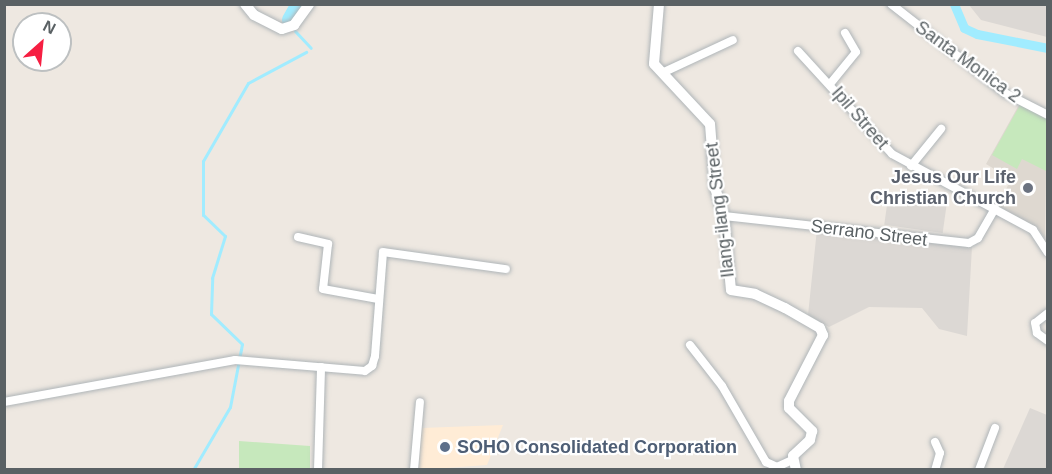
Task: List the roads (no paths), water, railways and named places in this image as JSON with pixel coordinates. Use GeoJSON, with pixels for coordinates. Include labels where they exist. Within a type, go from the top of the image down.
{"type":"FeatureCollection","features":[{"type":"Feature","properties":{"kind":"street"},"geometry":{"type":"LineString","coordinates":[[245,4],[254,15],[282,29],[294,25],[309,4]]}},
{"type":"Feature","properties":{"kind":"street","name":"Ilang-ilang Street"},"geometry":{"type":"LineString","coordinates":[[659,4],[653,56],[662,73],[708,119],[715,188],[724,216],[731,290],[755,294],[785,308],[820,328],[823,335],[789,401],[789,408],[812,431],[810,440],[796,451],[794,465],[777,467],[766,462],[722,386],[690,345]]}},
{"type":"Feature","properties":{"kind":"street","name":"Santa Monica 2"},"geometry":{"type":"LineString","coordinates":[[891,4],[1005,93],[1047,115]]}},
{"type":"Feature","properties":{"kind":"street"},"geometry":{"type":"LineString","coordinates":[[830,84],[856,52],[845,33]]}},
{"type":"Feature","properties":{"kind":"street"},"geometry":{"type":"LineString","coordinates":[[662,73],[733,40]]}},
{"type":"Feature","properties":{"kind":"street","name":"Ipil Street"},"geometry":{"type":"LineString","coordinates":[[798,51],[830,84],[884,147],[911,166],[995,208],[1033,230],[1047,253]]}},
{"type":"Feature","properties":{"kind":"street"},"geometry":{"type":"LineString","coordinates":[[911,166],[941,129]]}},
{"type":"Feature","properties":{"kind":"street","name":"Serrano Street"},"geometry":{"type":"LineString","coordinates":[[724,216],[969,243],[978,238],[995,208]]}},
{"type":"Feature","properties":{"kind":"street"},"geometry":{"type":"LineString","coordinates":[[298,237],[328,244],[321,288],[378,299]]}},
{"type":"Feature","properties":{"kind":"street"},"geometry":{"type":"LineString","coordinates":[[4,402],[236,360],[364,371],[372,366],[381,255],[387,250],[506,269]]}},
{"type":"Feature","properties":{"kind":"street"},"geometry":{"type":"LineString","coordinates":[[1047,314],[1035,323],[1037,333],[1047,340]]}},
{"type":"Feature","properties":{"kind":"street"},"geometry":{"type":"LineString","coordinates":[[318,470],[321,367]]}},
{"type":"Feature","properties":{"kind":"street"},"geometry":{"type":"LineString","coordinates":[[414,470],[420,402]]}},
{"type":"Feature","properties":{"kind":"street"},"geometry":{"type":"LineString","coordinates":[[979,470],[995,428]]}},
{"type":"Feature","properties":{"kind":"street"},"geometry":{"type":"LineString","coordinates":[[935,442],[940,453],[935,470]]}},
{"type":"Feature","properties":{"kind":"waterway"},"geometry":{"type":"LineString","coordinates":[[290,20],[299,4]]}},
{"type":"Feature","properties":{"kind":"waterway"},"geometry":{"type":"LineString","coordinates":[[954,4],[964,28],[977,34],[1048,48]]}},
{"type":"Feature","properties":{"kind":"waterway"},"geometry":{"type":"LineString","coordinates":[[295,31],[311,48]]}},
{"type":"Feature","properties":{"kind":"waterway"},"geometry":{"type":"LineString","coordinates":[[193,470],[230,407],[242,344],[211,314],[212,278],[225,236],[203,215],[203,161],[248,83],[306,52]]}},
{"type":"Feature","properties":{"kind":"place","name":"Jesus Our Life Christian Church"},"geometry":{"type":"Point","coordinates":[1028,188]}},
{"type":"Feature","properties":{"kind":"place","name":"SOHO Consolidated Corporation"},"geometry":{"type":"Point","coordinates":[445,447]}}]}
